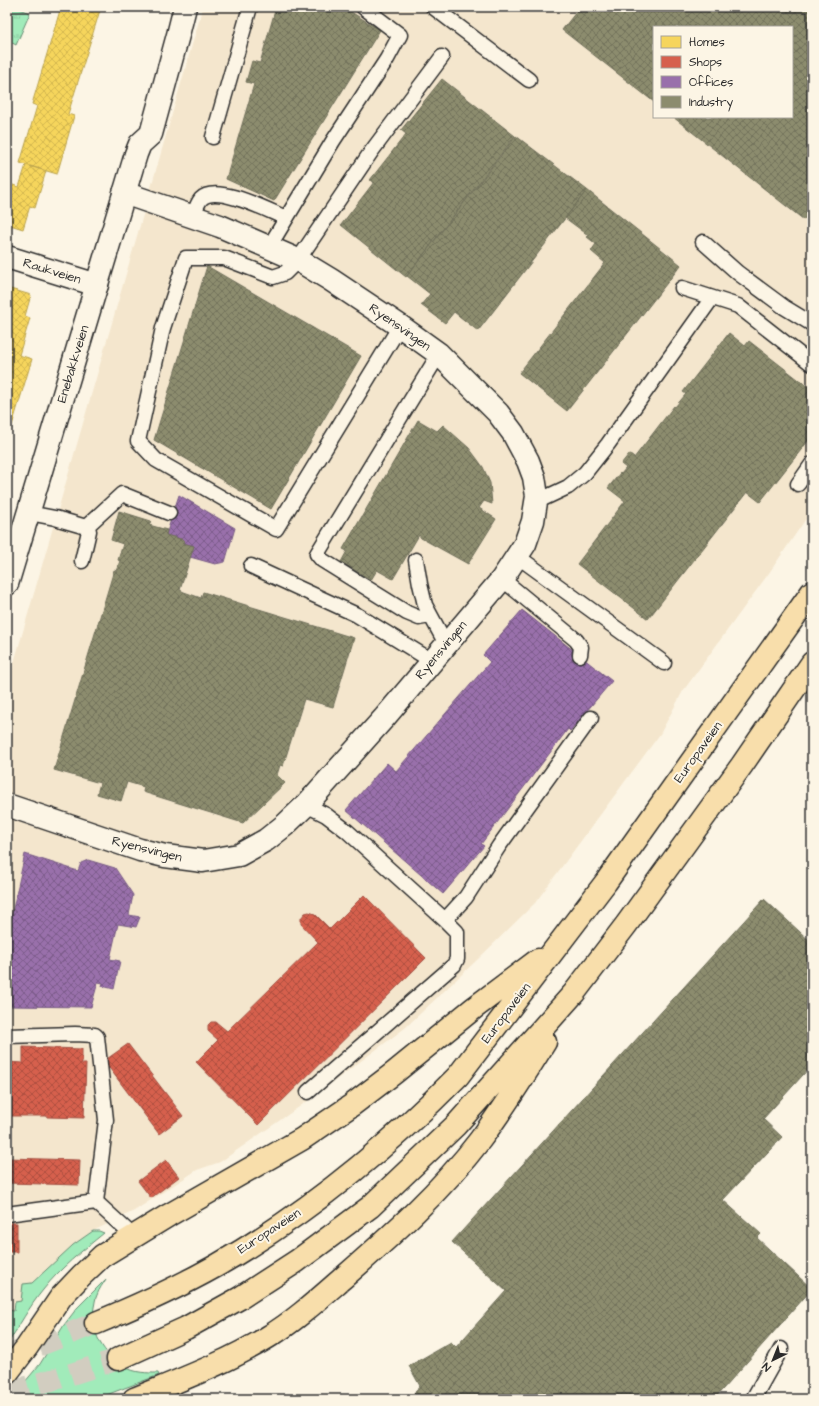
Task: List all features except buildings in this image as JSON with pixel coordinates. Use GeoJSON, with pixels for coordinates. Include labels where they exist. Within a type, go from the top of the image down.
{"type":"FeatureCollection","features":[{"type":"Feature","properties":{"kind":"highway","name":"Europaveien"},"geometry":{"type":"LineString","coordinates":[[96,1323],[162,1294],[216,1266],[279,1227],[354,1171],[395,1137],[433,1102],[458,1076],[559,944],[628,851],[812,592]]}},
{"type":"Feature","properties":{"kind":"highway"},"geometry":{"type":"LineString","coordinates":[[118,1359],[186,1328],[240,1298],[297,1261],[370,1207],[456,1125],[574,993],[626,925],[742,765],[812,663]]}},
{"type":"Feature","properties":{"kind":"highway"},"geometry":{"type":"LineString","coordinates":[[7,1373],[27,1347],[61,1297],[102,1256],[133,1236],[302,1139],[394,1073],[474,1008],[559,944]]}},
{"type":"Feature","properties":{"kind":"highway"},"geometry":{"type":"LineString","coordinates":[[134,1399],[235,1356],[270,1336],[331,1288],[391,1237],[453,1172],[479,1141],[506,1104],[574,993]]}},
{"type":"Feature","properties":{"kind":"street","name":"Enebakkveien"},"geometry":{"type":"LineString","coordinates":[[140,144],[136,131],[170,7]]}},
{"type":"Feature","properties":{"kind":"street","name":"Enebakkveien"},"geometry":{"type":"LineString","coordinates":[[7,584],[124,193],[140,144],[151,134],[178,35],[184,7]]}},
{"type":"Feature","properties":{"kind":"street","name":"Ryensvingen"},"geometry":{"type":"LineString","coordinates":[[7,805],[140,850],[166,856],[203,861],[239,855],[266,840],[285,825],[306,805],[385,717],[502,579],[524,544],[533,521],[536,502],[534,477],[528,461],[513,434],[498,413],[439,354],[331,280],[298,260],[220,226],[124,193]]}},
{"type":"Feature","properties":{"kind":"street","name":"Raukveien"},"geometry":{"type":"LineString","coordinates":[[7,257],[97,285]]}},
{"type":"Feature","properties":{"kind":"lane"},"geometry":{"type":"LineString","coordinates":[[212,137],[250,7]]}},
{"type":"Feature","properties":{"kind":"lane"},"geometry":{"type":"LineString","coordinates":[[269,247],[333,141],[387,59],[400,36],[363,7]]}},
{"type":"Feature","properties":{"kind":"lane"},"geometry":{"type":"LineString","coordinates":[[433,7],[529,80]]}},
{"type":"Feature","properties":{"kind":"lane"},"geometry":{"type":"LineString","coordinates":[[400,326],[276,529],[156,460],[138,441],[163,328],[186,258],[224,258],[273,277],[285,273],[298,260],[371,152],[442,57]]}},
{"type":"Feature","properties":{"kind":"lane"},"geometry":{"type":"LineString","coordinates":[[192,216],[200,200],[205,196],[216,194],[236,198],[286,218]]}},
{"type":"Feature","properties":{"kind":"lane"},"geometry":{"type":"LineString","coordinates":[[703,242],[784,308],[812,324]]}},
{"type":"Feature","properties":{"kind":"lane"},"geometry":{"type":"LineString","coordinates":[[682,288],[738,306],[812,364]]}},
{"type":"Feature","properties":{"kind":"lane"},"geometry":{"type":"LineString","coordinates":[[536,502],[568,487],[585,473],[608,444],[712,298]]}},
{"type":"Feature","properties":{"kind":"lane"},"geometry":{"type":"LineString","coordinates":[[430,616],[419,618],[407,613],[322,560],[317,554],[439,354]]}},
{"type":"Feature","properties":{"kind":"lane"},"geometry":{"type":"LineString","coordinates":[[798,484],[812,464]]}},
{"type":"Feature","properties":{"kind":"lane"},"geometry":{"type":"LineString","coordinates":[[86,527],[122,494],[169,513]]}},
{"type":"Feature","properties":{"kind":"lane"},"geometry":{"type":"LineString","coordinates":[[28,513],[55,518],[86,527],[89,531],[82,561]]}},
{"type":"Feature","properties":{"kind":"lane"},"geometry":{"type":"LineString","coordinates":[[517,556],[664,663]]}},
{"type":"Feature","properties":{"kind":"lane"},"geometry":{"type":"LineString","coordinates":[[416,560],[425,606],[446,644]]}},
{"type":"Feature","properties":{"kind":"lane"},"geometry":{"type":"LineString","coordinates":[[251,566],[357,615],[432,661]]}},
{"type":"Feature","properties":{"kind":"lane"},"geometry":{"type":"LineString","coordinates":[[502,579],[576,640],[581,647],[580,655]]}},
{"type":"Feature","properties":{"kind":"lane"},"geometry":{"type":"LineString","coordinates":[[445,920],[466,897],[499,846],[591,718]]}},
{"type":"Feature","properties":{"kind":"lane"},"geometry":{"type":"LineString","coordinates":[[306,805],[326,815],[347,831],[457,932],[456,960],[454,966],[308,1092]]}},
{"type":"Feature","properties":{"kind":"lane"},"geometry":{"type":"LineString","coordinates":[[7,1036],[75,1034],[95,1035],[97,1037],[106,1120],[96,1202]]}},
{"type":"Feature","properties":{"kind":"lane"},"geometry":{"type":"LineString","coordinates":[[96,1202],[133,1236]]}},
{"type":"Feature","properties":{"kind":"lane"},"geometry":{"type":"LineString","coordinates":[[7,1214],[96,1202]]}},
{"type":"Feature","properties":{"kind":"lane"},"geometry":{"type":"LineString","coordinates":[[752,1399],[781,1348]]}},
{"type":"Feature","properties":{"kind":"shaded area"},"geometry":{"type":"Polygon","coordinates":[[[203,7],[812,7],[812,510],[769,573],[683,691],[660,734],[535,903],[405,1028],[309,1100],[220,1162],[197,1170],[134,1211],[93,1231],[73,1245],[14,1311],[7,1310],[7,687],[203,7]]]}},
{"type":"Feature","properties":{"kind":"green space"},"geometry":{"type":"Polygon","coordinates":[[[7,7],[16,7],[30,13],[16,45],[7,40],[7,7]]]}},
{"type":"Feature","properties":{"kind":"green space"},"geometry":{"type":"Polygon","coordinates":[[[93,1231],[104,1233],[72,1260],[50,1282],[33,1303],[7,1345],[7,1310],[14,1311],[15,1302],[21,1301],[23,1284],[32,1283],[73,1245],[93,1231]]]}},
{"type":"Feature","properties":{"kind":"green space"},"geometry":{"type":"Polygon","coordinates":[[[106,1279],[96,1298],[93,1316],[96,1334],[100,1342],[110,1356],[125,1367],[137,1372],[158,1373],[159,1375],[98,1399],[20,1399],[13,1394],[40,1364],[64,1325],[77,1308],[106,1279]]]}},
{"type":"Feature","properties":{"kind":"tunnel"},"geometry":{"type":"LineString","coordinates":[[7,1355],[35,1347],[96,1323]]}},
{"type":"Feature","properties":{"kind":"tunnel"},"geometry":{"type":"LineString","coordinates":[[7,1392],[59,1378],[118,1359]]}}]}
